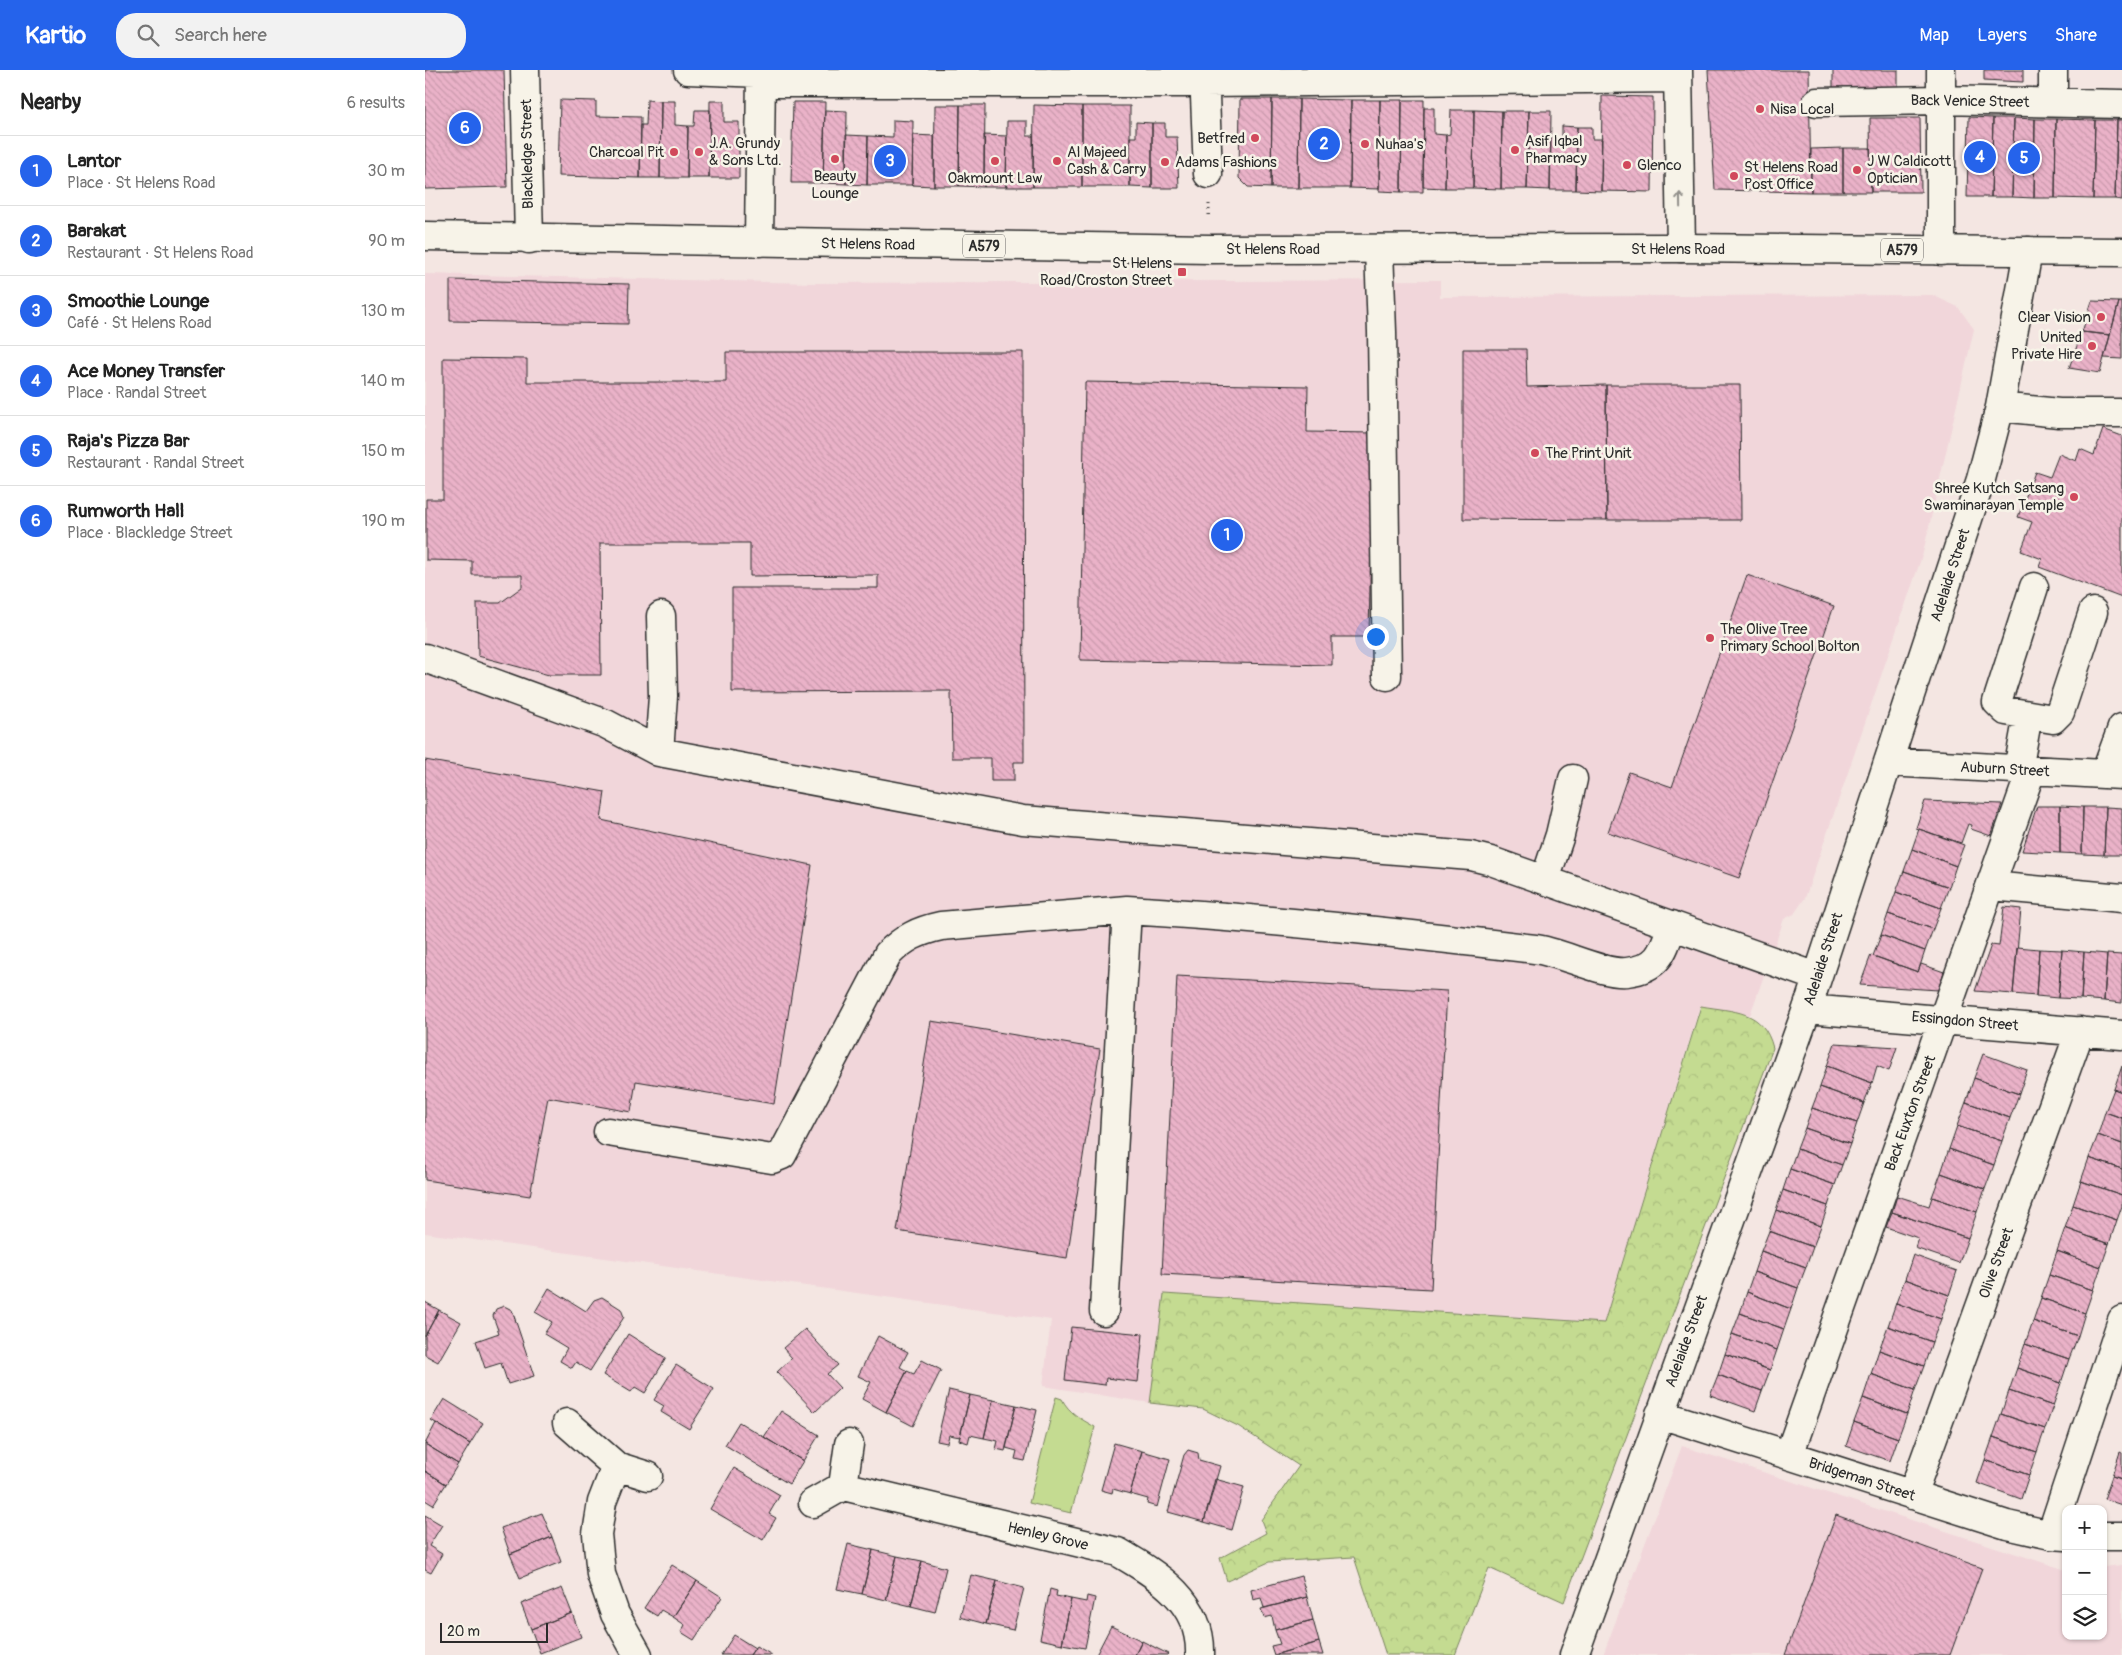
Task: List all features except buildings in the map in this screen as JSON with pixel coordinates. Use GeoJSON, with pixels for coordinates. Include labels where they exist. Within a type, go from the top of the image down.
{"type":"FeatureCollection","features":[{"type":"Feature","properties":{"kind":"street","name":"Blackledge Street"},"geometry":{"type":"LineString","coordinates":[[525,70],[529,239]]}},
{"type":"Feature","properties":{"kind":"street"},"geometry":{"type":"LineString","coordinates":[[688,70],[761,75],[1205,77],[1678,74],[1681,248]]}},
{"type":"Feature","properties":{"kind":"street"},"geometry":{"type":"LineString","coordinates":[[1941,70],[1941,251]]}},
{"type":"Feature","properties":{"kind":"street"},"geometry":{"type":"LineString","coordinates":[[2053,70],[2053,102]]}},
{"type":"Feature","properties":{"kind":"street"},"geometry":{"type":"LineString","coordinates":[[759,242],[761,75]]}},
{"type":"Feature","properties":{"kind":"street"},"geometry":{"type":"LineString","coordinates":[[1205,77],[1208,174]]}},
{"type":"Feature","properties":{"kind":"street","name":"Back Venice Street"},"geometry":{"type":"LineString","coordinates":[[1817,102],[1941,100],[2122,104]]}},
{"type":"Feature","properties":{"kind":"street","name":"St Helens Road"},"geometry":{"type":"LineString","coordinates":[[425,236],[1210,249],[1681,248],[2122,252]]}},
{"type":"Feature","properties":{"kind":"street"},"geometry":{"type":"LineString","coordinates":[[1379,249],[1387,676]]}},
{"type":"Feature","properties":{"kind":"street","name":"Adelaide Street"},"geometry":{"type":"LineString","coordinates":[[1574,1655],[1807,1009],[1981,479],[2000,407],[2028,251]]}},
{"type":"Feature","properties":{"kind":"street"},"geometry":{"type":"LineString","coordinates":[[2000,407],[2059,414],[2122,412]]}},
{"type":"Feature","properties":{"kind":"street"},"geometry":{"type":"LineString","coordinates":[[2034,587],[1997,702],[2006,711],[2053,719],[2060,712],[2093,612]]}},
{"type":"Feature","properties":{"kind":"street"},"geometry":{"type":"LineString","coordinates":[[659,752],[663,696],[661,616]]}},
{"type":"Feature","properties":{"kind":"street"},"geometry":{"type":"LineString","coordinates":[[425,658],[605,724],[659,752],[1023,820],[1471,856],[1545,880],[1817,977]]}},
{"type":"Feature","properties":{"kind":"street","name":"Back Euxton Street"},"geometry":{"type":"LineString","coordinates":[[1789,1455],[1991,886],[2025,770],[2028,715]]}},
{"type":"Feature","properties":{"kind":"street"},"geometry":{"type":"LineString","coordinates":[[2114,774],[2122,728]]}},
{"type":"Feature","properties":{"kind":"street","name":"Auburn Street"},"geometry":{"type":"LineString","coordinates":[[1888,762],[2114,774]]}},
{"type":"Feature","properties":{"kind":"street"},"geometry":{"type":"LineString","coordinates":[[1545,880],[1560,835],[1573,778]]}},
{"type":"Feature","properties":{"kind":"street"},"geometry":{"type":"LineString","coordinates":[[1991,886],[2122,898]]}},
{"type":"Feature","properties":{"kind":"street"},"geometry":{"type":"LineString","coordinates":[[608,1132],[772,1159],[782,1155],[888,954],[900,941],[919,930],[941,926],[1127,910],[1200,914],[1538,949],[1613,972],[1626,973],[1647,967],[1657,961],[1662,953],[1672,925]]}},
{"type":"Feature","properties":{"kind":"street"},"geometry":{"type":"LineString","coordinates":[[1104,1312],[1127,910]]}},
{"type":"Feature","properties":{"kind":"street","name":"Essingdon Street"},"geometry":{"type":"LineString","coordinates":[[1807,1009],[2122,1035]]}},
{"type":"Feature","properties":{"kind":"street","name":"Olive Street"},"geometry":{"type":"LineString","coordinates":[[1912,1495],[2080,1031]]}},
{"type":"Feature","properties":{"kind":"street"},"geometry":{"type":"LineString","coordinates":[[2059,1536],[2122,1320]]}},
{"type":"Feature","properties":{"kind":"street","name":"Bridgeman Street"},"geometry":{"type":"LineString","coordinates":[[1660,1414],[2007,1525],[2059,1536]]}},
{"type":"Feature","properties":{"kind":"street"},"geometry":{"type":"LineString","coordinates":[[567,1423],[616,1466],[648,1476]]}},
{"type":"Feature","properties":{"kind":"street"},"geometry":{"type":"LineString","coordinates":[[813,1503],[843,1486],[849,1444]]}},
{"type":"Feature","properties":{"kind":"street"},"geometry":{"type":"LineString","coordinates":[[616,1466],[603,1502],[597,1534],[601,1574],[612,1606],[639,1655]]}},
{"type":"Feature","properties":{"kind":"street","name":"Henley Grove"},"geometry":{"type":"LineString","coordinates":[[843,1486],[1118,1552],[1149,1570],[1175,1590],[1194,1618],[1201,1655]]}},
{"type":"Feature","properties":{"kind":"street"},"geometry":{"type":"LineString","coordinates":[[2107,1536],[2122,1536]]}},
{"type":"Feature","properties":{"kind":"path"},"geometry":{"type":"LineString","coordinates":[[1208,174],[1210,249]]}},
{"type":"Feature","properties":{"kind":"shaded area"},"geometry":{"type":"Polygon","coordinates":[[[425,274],[815,283],[1440,280],[1440,297],[1932,295],[1958,307],[1974,329],[1923,553],[1805,898],[1794,914],[1784,919],[1750,1015],[1700,1006],[1604,1323],[1164,1294],[1150,1403],[1043,1386],[1051,1320],[425,1233],[425,274]]]}},
{"type":"Feature","properties":{"kind":"shaded area"},"geometry":{"type":"Polygon","coordinates":[[[1682,1446],[2062,1569],[2062,1640],[2107,1640],[2107,1567],[2122,1565],[2122,1655],[1603,1655],[1682,1446]]]}},
{"type":"Feature","properties":{"kind":"green space"},"geometry":{"type":"Polygon","coordinates":[[[1701,1006],[1736,1012],[1755,1019],[1768,1035],[1773,1048],[1564,1602],[1489,1568],[1455,1655],[1386,1655],[1354,1557],[1269,1562],[1227,1581],[1220,1558],[1266,1533],[1261,1520],[1299,1466],[1238,1426],[1203,1409],[1150,1403],[1164,1294],[1604,1323],[1701,1006]]]}},
{"type":"Feature","properties":{"kind":"green space"},"geometry":{"type":"Polygon","coordinates":[[[1056,1397],[1062,1399],[1076,1415],[1095,1427],[1071,1513],[1029,1503],[1056,1397]]]}},
{"type":"Feature","properties":{"kind":"place","name":"Nisa Local"},"geometry":{"type":"Point","coordinates":[1760,109]}},
{"type":"Feature","properties":{"kind":"place","name":"Rumworth Hall"},"geometry":{"type":"Point","coordinates":[465,128]}},
{"type":"Feature","properties":{"kind":"place","name":"Betfred"},"geometry":{"type":"Point","coordinates":[1255,138]}},
{"type":"Feature","properties":{"kind":"place","name":"Barakat"},"geometry":{"type":"Point","coordinates":[1324,144]}},
{"type":"Feature","properties":{"kind":"place","name":"Nuhaa's"},"geometry":{"type":"Point","coordinates":[1365,144]}},
{"type":"Feature","properties":{"kind":"place","name":"Asif Iqbal Pharmacy"},"geometry":{"type":"Point","coordinates":[1515,150]}},
{"type":"Feature","properties":{"kind":"place","name":"Charcoal Pit"},"geometry":{"type":"Point","coordinates":[674,152]}},
{"type":"Feature","properties":{"kind":"place","name":"J.A. Grundy & Sons Ltd."},"geometry":{"type":"Point","coordinates":[699,152]}},
{"type":"Feature","properties":{"kind":"place","name":"Ace Money Transfer"},"geometry":{"type":"Point","coordinates":[1980,157]}},
{"type":"Feature","properties":{"kind":"place","name":"Raja's Pizza Bar"},"geometry":{"type":"Point","coordinates":[2024,158]}},
{"type":"Feature","properties":{"kind":"place","name":"Beauty Lounge"},"geometry":{"type":"Point","coordinates":[835,159]}},
{"type":"Feature","properties":{"kind":"place","name":"Smoothie Lounge"},"geometry":{"type":"Point","coordinates":[890,161]}},
{"type":"Feature","properties":{"kind":"place","name":"Oakmount Law"},"geometry":{"type":"Point","coordinates":[995,161]}},
{"type":"Feature","properties":{"kind":"place","name":"Al Majeed Cash & Carry"},"geometry":{"type":"Point","coordinates":[1057,161]}},
{"type":"Feature","properties":{"kind":"place","name":"Adams Fashions"},"geometry":{"type":"Point","coordinates":[1165,162]}},
{"type":"Feature","properties":{"kind":"place","name":"Glenco"},"geometry":{"type":"Point","coordinates":[1627,165]}},
{"type":"Feature","properties":{"kind":"place","name":"J W Caldicott Optician"},"geometry":{"type":"Point","coordinates":[1857,170]}},
{"type":"Feature","properties":{"kind":"place","name":"St Helens Road Post Office"},"geometry":{"type":"Point","coordinates":[1734,176]}},
{"type":"Feature","properties":{"kind":"place","name":"St Helens Road/Croston Street"},"geometry":{"type":"Point","coordinates":[1182,272]}},
{"type":"Feature","properties":{"kind":"place","name":"Clear Vision"},"geometry":{"type":"Point","coordinates":[2101,317]}},
{"type":"Feature","properties":{"kind":"place","name":"United Private Hire"},"geometry":{"type":"Point","coordinates":[2092,346]}},
{"type":"Feature","properties":{"kind":"place","name":"The Print Unit"},"geometry":{"type":"Point","coordinates":[1535,453]}},
{"type":"Feature","properties":{"kind":"place","name":"Shree Kutch Satsang Swaminarayan Temple"},"geometry":{"type":"Point","coordinates":[2074,497]}},
{"type":"Feature","properties":{"kind":"place","name":"Lantor"},"geometry":{"type":"Point","coordinates":[1227,535]}},
{"type":"Feature","properties":{"kind":"place","name":"The Olive Tree Primary School Bolton"},"geometry":{"type":"Point","coordinates":[1710,638]}}]}
